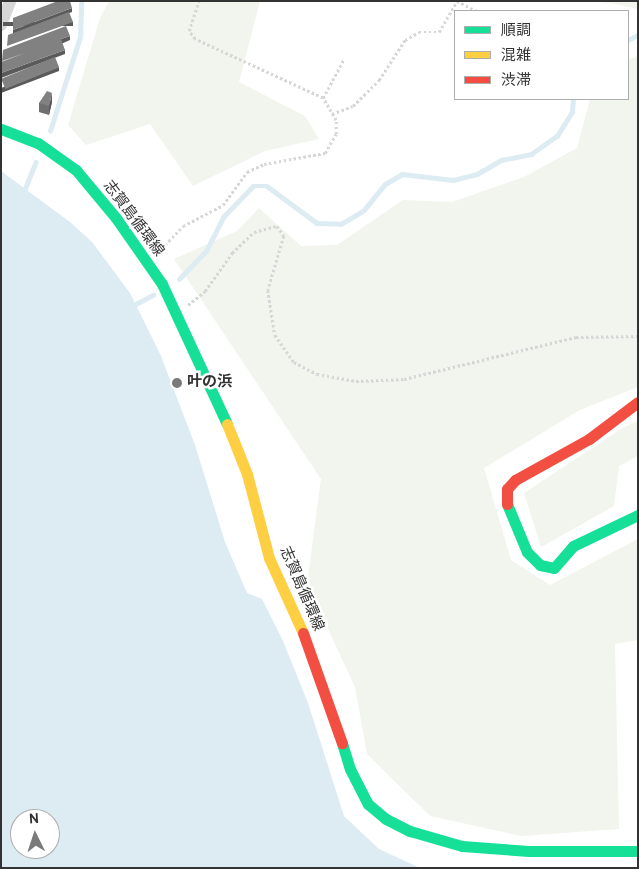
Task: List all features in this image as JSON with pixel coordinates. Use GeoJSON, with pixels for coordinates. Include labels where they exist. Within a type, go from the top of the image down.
{"type":"FeatureCollection","features":[{"type":"Feature","properties":{"kind":"main road","name":"志賀島循環線"},"geometry":{"type":"LineString","coordinates":[[1,129],[38,144],[69,164],[116,218],[148,262],[178,315],[218,401],[247,474],[269,558],[299,622],[330,702],[350,769],[368,804],[386,819],[410,831],[462,846],[529,850],[638,851]]}},
{"type":"Feature","properties":{"kind":"main road"},"geometry":{"type":"LineString","coordinates":[[638,402],[589,439],[515,480],[507,489],[507,504],[527,552],[540,565],[554,568],[573,546],[638,515]]}},
{"type":"Feature","properties":{"kind":"street"},"geometry":{"type":"LineString","coordinates":[[1,25],[10,1]]}},
{"type":"Feature","properties":{"kind":"path"},"geometry":{"type":"LineString","coordinates":[[148,262],[183,226],[223,205],[247,172],[264,164],[325,154],[336,134],[336,120],[323,98],[195,39],[189,31],[199,1]]}},
{"type":"Feature","properties":{"kind":"path"},"geometry":{"type":"LineString","coordinates":[[332,114],[353,106],[380,80],[405,40],[419,32],[439,32],[457,1],[475,10]]}},
{"type":"Feature","properties":{"kind":"path"},"geometry":{"type":"LineString","coordinates":[[323,98],[344,59]]}},
{"type":"Feature","properties":{"kind":"path"},"geometry":{"type":"LineString","coordinates":[[178,315],[205,291],[232,253],[254,232],[277,226],[284,236],[268,290],[275,335],[294,362],[317,374],[356,381],[404,379],[576,337],[638,336]]}},
{"type":"Feature","properties":{"kind":"shaded area"},"geometry":{"type":"Polygon","coordinates":[[[109,1],[260,1],[239,82],[305,116],[319,139],[265,151],[193,186],[150,124],[86,145],[68,125],[100,18],[109,1]]]}},
{"type":"Feature","properties":{"kind":"shaded area"},"geometry":{"type":"Polygon","coordinates":[[[586,1],[638,1],[638,9],[610,3],[586,1]]]}},
{"type":"Feature","properties":{"kind":"shaded area"},"geometry":{"type":"Polygon","coordinates":[[[638,56],[638,387],[580,410],[484,468],[511,560],[550,585],[638,539],[638,640],[615,644],[619,829],[521,836],[430,816],[367,754],[355,687],[307,584],[321,479],[174,259],[237,231],[259,208],[301,246],[337,245],[403,200],[452,202],[524,177],[577,148],[590,100],[629,100],[629,60],[638,56]]]}},
{"type":"Feature","properties":{"kind":"shaded area"},"geometry":{"type":"Polygon","coordinates":[[[1,171],[70,222],[92,242],[130,293],[161,356],[195,445],[225,542],[247,593],[262,599],[283,641],[308,703],[344,816],[379,849],[420,868],[1,868],[1,171]]]}},
{"type":"Feature","properties":{"kind":"shaded area"},"geometry":{"type":"Polygon","coordinates":[[[638,421],[638,456],[619,466],[614,506],[541,547],[524,493],[624,427],[638,421]]]}},
{"type":"Feature","properties":{"kind":"building"},"geometry":{"type":"Polygon","coordinates":[[[58,1],[70,1],[72,8],[13,30],[13,18],[58,1]]]}},
{"type":"Feature","properties":{"kind":"building"},"geometry":{"type":"Polygon","coordinates":[[[69,12],[73,22],[7,46],[8,35],[69,12]]]}},
{"type":"Feature","properties":{"kind":"building"},"geometry":{"type":"Polygon","coordinates":[[[66,26],[70,36],[61,39],[65,50],[1,73],[1,62],[25,53],[2,61],[3,50],[66,26]]]}},
{"type":"Feature","properties":{"kind":"building"},"geometry":{"type":"Polygon","coordinates":[[[55,57],[59,67],[5,89],[1,79],[55,57]]]}},
{"type":"Feature","properties":{"kind":"building"},"geometry":{"type":"Polygon","coordinates":[[[47,91],[52,93],[49,106],[39,103],[47,91]]]}},
{"type":"Feature","properties":{"kind":"waterway"},"geometry":{"type":"LineString","coordinates":[[50,131],[80,37],[81,1]]}},
{"type":"Feature","properties":{"kind":"waterway"},"geometry":{"type":"LineString","coordinates":[[629,40],[638,35]]}},
{"type":"Feature","properties":{"kind":"waterway"},"geometry":{"type":"LineString","coordinates":[[179,279],[206,251],[223,217],[253,186],[267,186],[317,223],[341,224],[364,210],[385,184],[402,174],[453,180],[477,174],[501,160],[531,154],[557,136],[572,112],[573,100]]}},
{"type":"Feature","properties":{"kind":"waterway"},"geometry":{"type":"LineString","coordinates":[[24,191],[36,162]]}},
{"type":"Feature","properties":{"kind":"waterway"},"geometry":{"type":"LineString","coordinates":[[132,306],[153,295]]}},
{"type":"Feature","properties":{"kind":"traffic: fast"},"geometry":{"type":"LineString","coordinates":[[1,129],[38,143],[76,170],[116,218],[162,284],[227,424]]}},
{"type":"Feature","properties":{"kind":"traffic: fast"},"geometry":{"type":"LineString","coordinates":[[507,504],[527,552],[540,565],[554,568],[573,546],[638,515]]}},
{"type":"Feature","properties":{"kind":"traffic: fast"},"geometry":{"type":"LineString","coordinates":[[342,743],[350,769],[368,804],[386,819],[410,831],[462,846],[529,851],[638,851]]}},
{"type":"Feature","properties":{"kind":"traffic: slow"},"geometry":{"type":"LineString","coordinates":[[227,424],[247,474],[269,558],[303,633]]}},
{"type":"Feature","properties":{"kind":"traffic: jam"},"geometry":{"type":"LineString","coordinates":[[507,504],[507,489],[515,480],[589,439],[638,402]]}},
{"type":"Feature","properties":{"kind":"traffic: jam"},"geometry":{"type":"LineString","coordinates":[[303,633],[342,743]]}},
{"type":"Feature","properties":{"kind":"place","name":"叶の浜"},"geometry":{"type":"Point","coordinates":[177,383]}}]}
